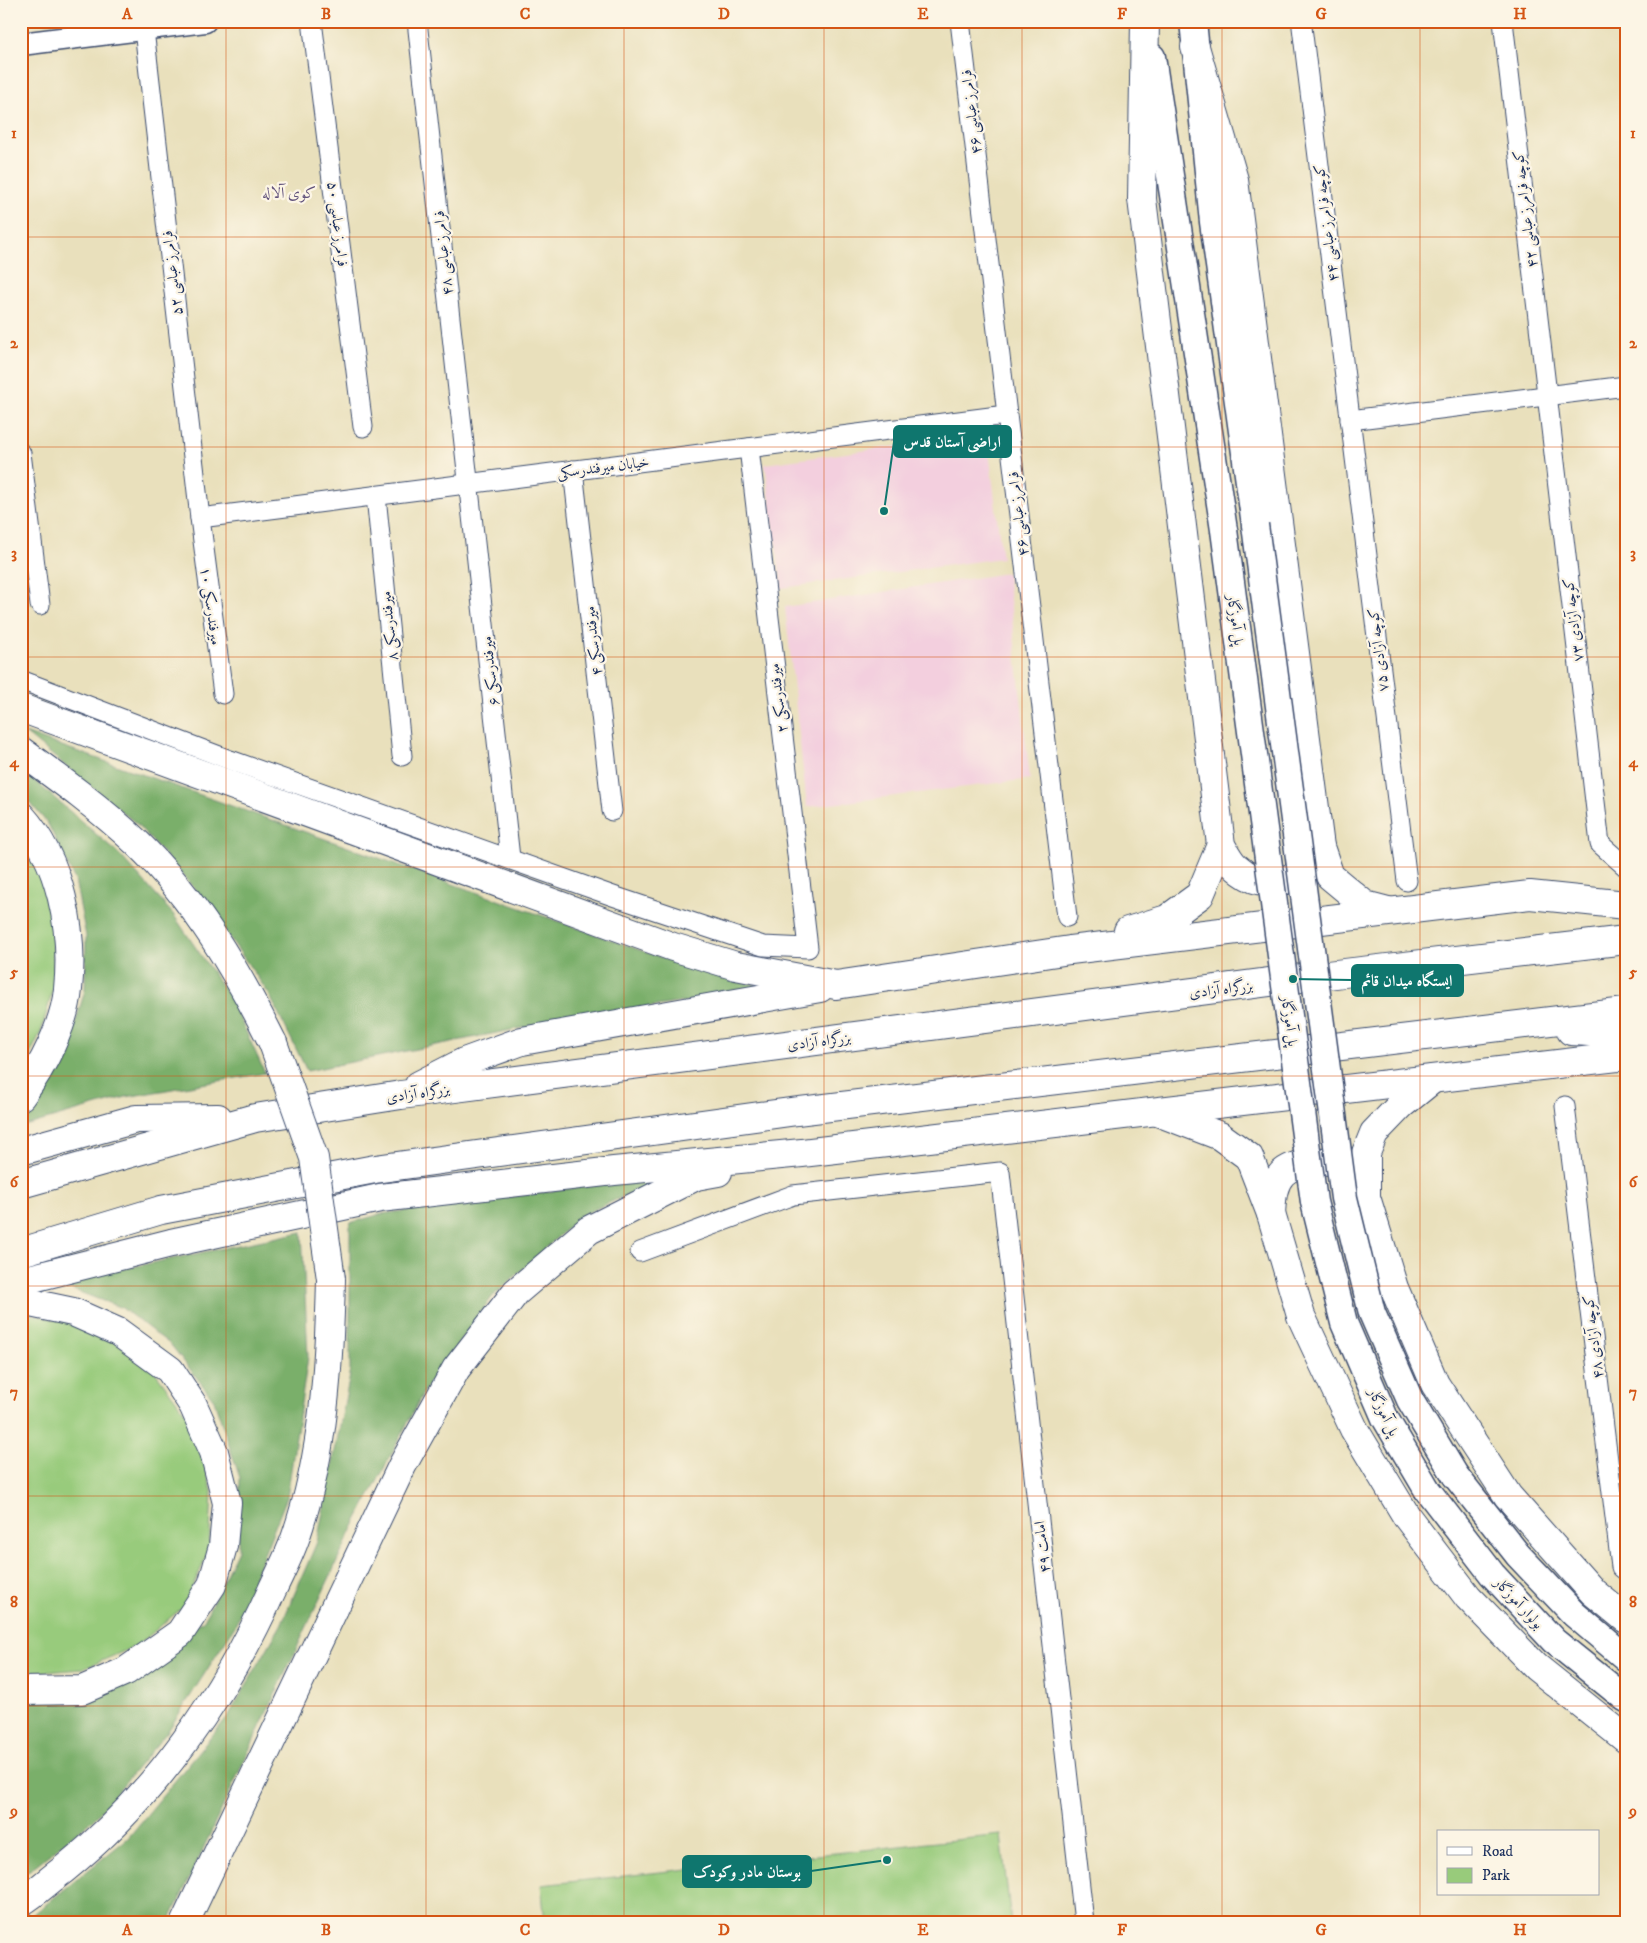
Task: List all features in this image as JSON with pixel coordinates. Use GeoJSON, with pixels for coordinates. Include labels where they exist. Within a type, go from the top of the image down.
{"type":"FeatureCollection","features":[{"type":"Feature","properties":{"kind":"highway"},"geometry":{"type":"LineString","coordinates":[[1145,21],[1142,199],[1221,845],[1234,866],[1253,879],[1275,883],[1297,876],[1313,861],[1320,847]]}},
{"type":"Feature","properties":{"kind":"highway"},"geometry":{"type":"LineString","coordinates":[[1194,34],[1234,180],[1320,847],[1330,876],[1348,892],[1365,905],[1394,912]]}},
{"type":"Feature","properties":{"kind":"highway"},"geometry":{"type":"LineString","coordinates":[[21,708],[673,946],[736,966],[836,986]]}},
{"type":"Feature","properties":{"kind":"highway"},"geometry":{"type":"LineString","coordinates":[[21,751],[80,793],[137,844],[185,898],[243,983],[273,1043],[314,1158],[331,1279],[329,1368],[315,1463],[296,1537],[252,1638],[204,1714],[149,1788],[98,1842],[21,1902]]}},
{"type":"Feature","properties":{"kind":"highway"},"geometry":{"type":"LineString","coordinates":[[21,816],[31,827],[57,877],[68,932],[68,990],[53,1044],[21,1096]]}},
{"type":"Feature","properties":{"kind":"highway"},"geometry":{"type":"LineString","coordinates":[[1070,950],[1167,919],[1200,895],[1221,845]]}},
{"type":"Feature","properties":{"kind":"highway"},"geometry":{"type":"LineString","coordinates":[[401,1094],[464,1062],[522,1041],[836,986],[1070,950],[1530,895],[1626,905]]}},
{"type":"Feature","properties":{"kind":"highway"},"geometry":{"type":"LineString","coordinates":[[1598,902],[1626,898]]}},
{"type":"Feature","properties":{"kind":"highway","name":"بزرگراه آزادی"},"geometry":{"type":"LineString","coordinates":[[21,1184],[255,1118],[401,1094],[1294,979],[1626,940]]}},
{"type":"Feature","properties":{"kind":"highway"},"geometry":{"type":"LineString","coordinates":[[21,1252],[161,1210],[375,1170],[790,1112],[1626,1012]]}},
{"type":"Feature","properties":{"kind":"highway"},"geometry":{"type":"LineString","coordinates":[[1505,1027],[1626,1034]]}},
{"type":"Feature","properties":{"kind":"highway"},"geometry":{"type":"LineString","coordinates":[[21,1281],[171,1243],[380,1198],[614,1170],[802,1154],[1626,1056]]}},
{"type":"Feature","properties":{"kind":"highway"},"geometry":{"type":"LineString","coordinates":[[1366,1197],[1366,1153],[1374,1133],[1400,1105],[1433,1079]]}},
{"type":"Feature","properties":{"kind":"highway"},"geometry":{"type":"LineString","coordinates":[[1157,1112],[1220,1136],[1249,1158],[1271,1214],[1301,1316],[1354,1429],[1407,1517],[1468,1597],[1536,1667],[1626,1739]]}},
{"type":"Feature","properties":{"kind":"highway"},"geometry":{"type":"LineString","coordinates":[[21,1151],[136,1119],[255,1118]]}},
{"type":"Feature","properties":{"kind":"highway"},"geometry":{"type":"LineString","coordinates":[[185,1922],[402,1466],[456,1369],[516,1292],[589,1230],[696,1176],[802,1154]]}},
{"type":"Feature","properties":{"kind":"highway"},"geometry":{"type":"LineString","coordinates":[[1271,1214],[1273,1189],[1283,1173],[1303,1164],[1324,1161],[1348,1165],[1362,1179],[1394,1288],[1435,1384],[1508,1496],[1593,1592],[1626,1618]]}},
{"type":"Feature","properties":{"kind":"highway"},"geometry":{"type":"LineString","coordinates":[[21,1301],[73,1312],[118,1332],[170,1370],[193,1405],[214,1452],[226,1503],[223,1546],[212,1585],[180,1633],[126,1672],[82,1690],[21,1691]]}},
{"type":"Feature","properties":{"kind":"main road","name":"پل آموزگار"},"geometry":{"type":"LineString","coordinates":[[1145,21],[1180,232],[1224,530],[1314,1202],[1344,1323],[1385,1418],[1428,1491]]}},
{"type":"Feature","properties":{"kind":"main road","name":"پل آموزگار"},"geometry":{"type":"LineString","coordinates":[[1194,34],[1213,222],[1344,1198],[1372,1313],[1410,1400],[1456,1474],[1518,1555],[1574,1614],[1626,1658]]}},
{"type":"Feature","properties":{"kind":"main road","name":"بولوار آموزگار"},"geometry":{"type":"LineString","coordinates":[[1428,1491],[1492,1574],[1554,1641],[1626,1699]]}},
{"type":"Feature","properties":{"kind":"street"},"geometry":{"type":"LineString","coordinates":[[21,44],[143,25],[205,21]]}},
{"type":"Feature","properties":{"kind":"street","name":"فرامرز عباسی ۵۰"},"geometry":{"type":"LineString","coordinates":[[312,21],[363,427]]}},
{"type":"Feature","properties":{"kind":"street","name":"فرامرز عباسی ۴۸"},"geometry":{"type":"LineString","coordinates":[[417,21],[469,484]]}},
{"type":"Feature","properties":{"kind":"street","name":"فرامرز عباسی ۴۶"},"geometry":{"type":"LineString","coordinates":[[960,21],[1067,917]]}},
{"type":"Feature","properties":{"kind":"street","name":"کوچه فرامرز عباسی ۴۲"},"geometry":{"type":"LineString","coordinates":[[1503,21],[1547,396]]}},
{"type":"Feature","properties":{"kind":"street","name":"فرامرز عباسی ۵۲"},"geometry":{"type":"LineString","coordinates":[[143,25],[200,518]]}},
{"type":"Feature","properties":{"kind":"street","name":"کوچه فرامرز عباسی ۴۴"},"geometry":{"type":"LineString","coordinates":[[1302,26],[1350,420]]}},
{"type":"Feature","properties":{"kind":"street"},"geometry":{"type":"LineString","coordinates":[[1350,420],[1626,386]]}},
{"type":"Feature","properties":{"kind":"street","name":"کوچه آزادی ۷۳"},"geometry":{"type":"LineString","coordinates":[[1547,396],[1600,844],[1626,867]]}},
{"type":"Feature","properties":{"kind":"street","name":"خیابان میرفندرسکی"},"geometry":{"type":"LineString","coordinates":[[200,518],[1006,415]]}},
{"type":"Feature","properties":{"kind":"street","name":"کوچه آزادی ۷۵"},"geometry":{"type":"LineString","coordinates":[[1350,420],[1407,880]]}},
{"type":"Feature","properties":{"kind":"street","name":"میرفندرسکی ۲"},"geometry":{"type":"LineString","coordinates":[[510,858],[613,896],[763,946],[808,948],[749,448]]}},
{"type":"Feature","properties":{"kind":"street"},"geometry":{"type":"LineString","coordinates":[[21,453],[40,605]]}},
{"type":"Feature","properties":{"kind":"street","name":"میرفندرسکی ۴"},"geometry":{"type":"LineString","coordinates":[[573,470],[612,811]]}},
{"type":"Feature","properties":{"kind":"street","name":"میرفندرسکی ۶"},"geometry":{"type":"LineString","coordinates":[[469,484],[510,858]]}},
{"type":"Feature","properties":{"kind":"street","name":"میرفندرسکی ۸"},"geometry":{"type":"LineString","coordinates":[[376,496],[402,756]]}},
{"type":"Feature","properties":{"kind":"street","name":"میرفندرسکی ۱۰"},"geometry":{"type":"LineString","coordinates":[[200,518],[223,694]]}},
{"type":"Feature","properties":{"kind":"street"},"geometry":{"type":"LineString","coordinates":[[21,680],[230,760],[510,858]]}},
{"type":"Feature","properties":{"kind":"street","name":"کوچه آزادی ۴۸"},"geometry":{"type":"LineString","coordinates":[[1565,1106],[1623,1569]]}},
{"type":"Feature","properties":{"kind":"street","name":"امامت ۴۹"},"geometry":{"type":"LineString","coordinates":[[640,1252],[793,1195],[1000,1172],[1084,1922]]}},
{"type":"Feature","properties":{"kind":"shaded area"},"geometry":{"type":"Polygon","coordinates":[[[987,434],[1002,558],[782,588],[765,464],[987,434]]]}},
{"type":"Feature","properties":{"kind":"shaded area"},"geometry":{"type":"Polygon","coordinates":[[[1007,573],[1030,779],[807,807],[785,607],[1007,573]]]}},
{"type":"Feature","properties":{"kind":"green space"},"geometry":{"type":"Polygon","coordinates":[[[25,733],[668,960],[769,989],[551,1022],[307,1071],[269,994],[200,895],[137,824],[25,733]]]}},
{"type":"Feature","properties":{"kind":"green space"},"geometry":{"type":"Polygon","coordinates":[[[21,769],[118,853],[173,914],[232,1001],[265,1073],[126,1097],[21,1127],[21,1119],[68,1049],[85,990],[86,936],[75,880],[48,824],[21,792],[21,769]]]}},
{"type":"Feature","properties":{"kind":"green space"},"geometry":{"type":"Polygon","coordinates":[[[21,841],[43,879],[52,928],[54,985],[41,1032],[21,1072],[21,841]]]}},
{"type":"Feature","properties":{"kind":"green space"},"geometry":{"type":"Polygon","coordinates":[[[671,1175],[582,1215],[492,1297],[424,1391],[349,1536],[169,1922],[24,1922],[128,1838],[229,1715],[281,1625],[317,1542],[350,1375],[350,1223],[381,1214],[671,1175]]]}},
{"type":"Feature","properties":{"kind":"green space"},"geometry":{"type":"Polygon","coordinates":[[[302,1232],[308,1357],[287,1497],[235,1626],[168,1731],[96,1817],[21,1877],[21,1699],[84,1698],[204,1620],[238,1550],[240,1478],[214,1400],[171,1345],[122,1308],[55,1283],[302,1232]]]}},
{"type":"Feature","properties":{"kind":"green space"},"geometry":{"type":"Polygon","coordinates":[[[21,1312],[99,1329],[152,1368],[193,1423],[212,1491],[209,1551],[184,1606],[138,1645],[83,1669],[32,1673],[21,1669],[21,1312]]]}},
{"type":"Feature","properties":{"kind":"green space"},"geometry":{"type":"Polygon","coordinates":[[[1001,1835],[1011,1922],[545,1922],[541,1885],[1001,1835]]]}},
{"type":"Feature","properties":{"kind":"place","name":"اراضی آستان قدس"},"geometry":{"type":"Point","coordinates":[884,511]}},
{"type":"Feature","properties":{"kind":"place","name":"ایستگاه میدان قائم"},"geometry":{"type":"Point","coordinates":[1293,979]}},
{"type":"Feature","properties":{"kind":"place","name":"بوستان مادر وکودک"},"geometry":{"type":"Point","coordinates":[887,1860]}},
{"type":"Feature","properties":{"kind":"district","name":"کوی آلاله"},"geometry":{"type":"Point","coordinates":[289,192]}}]}
